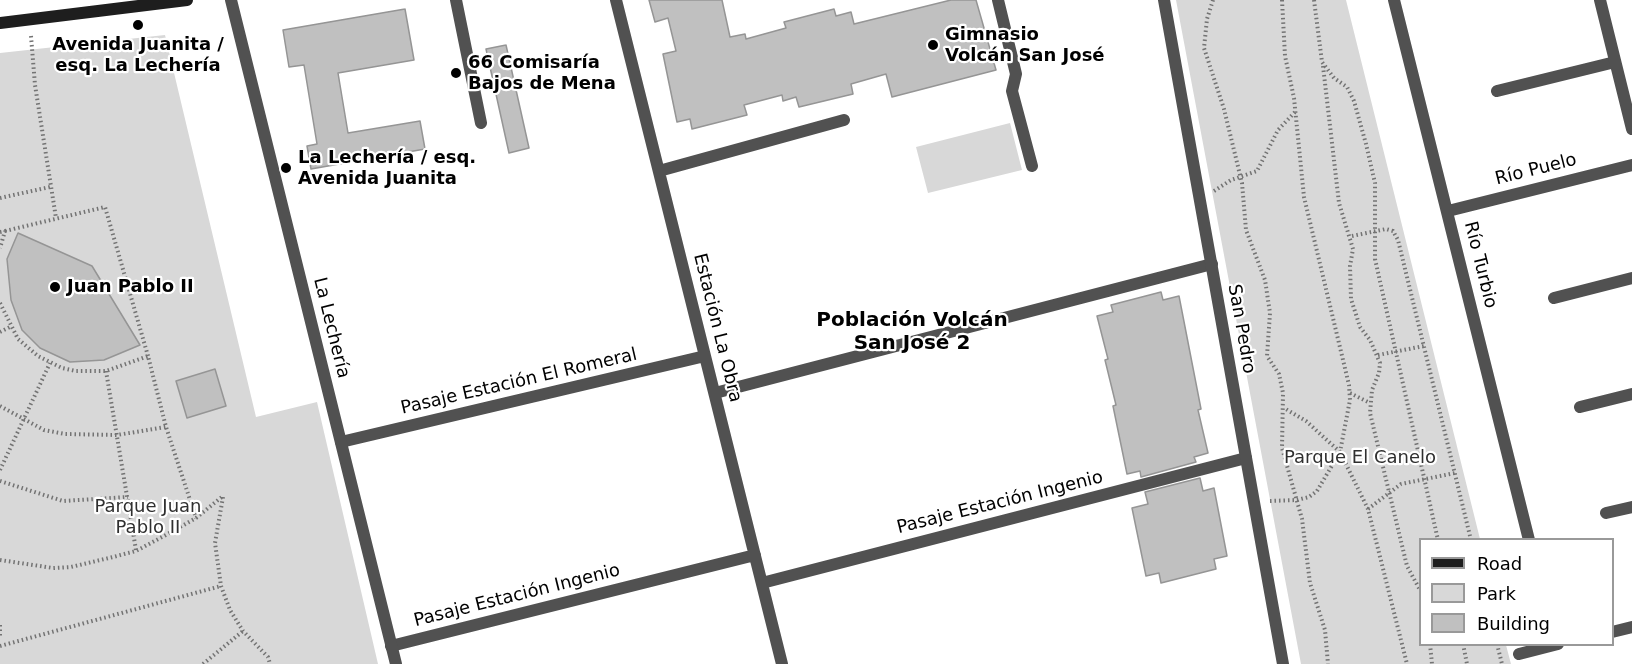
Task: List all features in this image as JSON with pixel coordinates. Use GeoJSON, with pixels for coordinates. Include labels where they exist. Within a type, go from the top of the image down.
{"type":"FeatureCollection","features":[{"type":"Feature","properties":{"kind":"main road"},"geometry":{"type":"LineString","coordinates":[[0,23],[187,0]]}},
{"type":"Feature","properties":{"kind":"street","name":"La Lechería"},"geometry":{"type":"LineString","coordinates":[[231,0],[396,664]]}},
{"type":"Feature","properties":{"kind":"street"},"geometry":{"type":"LineString","coordinates":[[456,0],[481,123]]}},
{"type":"Feature","properties":{"kind":"street","name":"Estación La Obra"},"geometry":{"type":"LineString","coordinates":[[616,0],[782,664]]}},
{"type":"Feature","properties":{"kind":"street"},"geometry":{"type":"LineString","coordinates":[[998,0],[1016,74],[1012,91],[1032,166]]}},
{"type":"Feature","properties":{"kind":"street","name":"San Pedro"},"geometry":{"type":"LineString","coordinates":[[1164,0],[1283,664]]}},
{"type":"Feature","properties":{"kind":"street","name":"Río Turbio"},"geometry":{"type":"LineString","coordinates":[[1394,0],[1529,538]]}},
{"type":"Feature","properties":{"kind":"street"},"geometry":{"type":"LineString","coordinates":[[1600,0],[1629,108],[1632,129]]}},
{"type":"Feature","properties":{"kind":"street"},"geometry":{"type":"LineString","coordinates":[[1497,91],[1615,62]]}},
{"type":"Feature","properties":{"kind":"street"},"geometry":{"type":"LineString","coordinates":[[659,171],[844,120]]}},
{"type":"Feature","properties":{"kind":"street","name":"Río Puelo"},"geometry":{"type":"LineString","coordinates":[[1448,211],[1632,165]]}},
{"type":"Feature","properties":{"kind":"street"},"geometry":{"type":"LineString","coordinates":[[715,393],[1212,264]]}},
{"type":"Feature","properties":{"kind":"street"},"geometry":{"type":"LineString","coordinates":[[1554,297],[1632,279]]}},
{"type":"Feature","properties":{"kind":"street","name":"Pasaje Estación El Romeral"},"geometry":{"type":"LineString","coordinates":[[341,442],[705,356]]}},
{"type":"Feature","properties":{"kind":"street"},"geometry":{"type":"LineString","coordinates":[[1580,406],[1632,394]]}},
{"type":"Feature","properties":{"kind":"street","name":"Pasaje Estación Ingenio"},"geometry":{"type":"LineString","coordinates":[[762,583],[1246,458]]}},
{"type":"Feature","properties":{"kind":"street"},"geometry":{"type":"LineString","coordinates":[[1606,513],[1632,507]]}},
{"type":"Feature","properties":{"kind":"street","name":"Pasaje Estación Ingenio"},"geometry":{"type":"LineString","coordinates":[[392,646],[755,555]]}},
{"type":"Feature","properties":{"kind":"street"},"geometry":{"type":"LineString","coordinates":[[1614,632],[1632,627]]}},
{"type":"Feature","properties":{"kind":"street"},"geometry":{"type":"LineString","coordinates":[[1519,654],[1552,646]]}},
{"type":"Feature","properties":{"kind":"path"},"geometry":{"type":"LineString","coordinates":[[1214,0],[1207,19],[1203,48],[1224,109],[1240,177],[1246,230],[1265,279],[1269,300],[1267,356],[1279,374],[1284,408],[1281,429],[1282,448],[1302,519],[1310,583],[1325,630],[1328,664]]}},
{"type":"Feature","properties":{"kind":"path"},"geometry":{"type":"LineString","coordinates":[[1314,0],[1322,62],[1327,82],[1339,203],[1352,236],[1351,299],[1360,327],[1378,355],[1379,373],[1370,403],[1370,413],[1407,566],[1419,588]]}},
{"type":"Feature","properties":{"kind":"path"},"geometry":{"type":"LineString","coordinates":[[1254,503],[1297,500],[1317,490],[1340,453],[1349,392],[1311,237],[1304,197],[1295,112],[1285,56],[1280,1]]}},
{"type":"Feature","properties":{"kind":"path"},"geometry":{"type":"LineString","coordinates":[[30,20],[35,85],[56,218]]}},
{"type":"Feature","properties":{"kind":"path"},"geometry":{"type":"LineString","coordinates":[[1322,62],[1334,78],[1347,87],[1354,101],[1375,183],[1375,259],[1438,538]]}},
{"type":"Feature","properties":{"kind":"path"},"geometry":{"type":"LineString","coordinates":[[1199,194],[1219,189],[1231,180],[1257,171],[1278,129],[1295,112]]}},
{"type":"Feature","properties":{"kind":"path"},"geometry":{"type":"LineString","coordinates":[[0,198],[50,187]]}},
{"type":"Feature","properties":{"kind":"path"},"geometry":{"type":"LineString","coordinates":[[0,248],[3,232],[105,207],[166,426],[196,518]]}},
{"type":"Feature","properties":{"kind":"path"},"geometry":{"type":"LineString","coordinates":[[1352,236],[1376,230],[1393,231],[1398,240],[1471,538]]}},
{"type":"Feature","properties":{"kind":"path"},"geometry":{"type":"LineString","coordinates":[[0,303],[10,327],[29,350],[50,363],[76,371],[106,371],[148,356]]}},
{"type":"Feature","properties":{"kind":"path"},"geometry":{"type":"LineString","coordinates":[[0,332],[10,327]]}},
{"type":"Feature","properties":{"kind":"path"},"geometry":{"type":"LineString","coordinates":[[1378,355],[1424,346]]}},
{"type":"Feature","properties":{"kind":"path"},"geometry":{"type":"LineString","coordinates":[[0,470],[50,363]]}},
{"type":"Feature","properties":{"kind":"path"},"geometry":{"type":"LineString","coordinates":[[106,371],[136,550]]}},
{"type":"Feature","properties":{"kind":"path"},"geometry":{"type":"LineString","coordinates":[[1349,392],[1370,403]]}},
{"type":"Feature","properties":{"kind":"path"},"geometry":{"type":"LineString","coordinates":[[0,406],[44,430],[64,434],[117,435],[166,426]]}},
{"type":"Feature","properties":{"kind":"path"},"geometry":{"type":"LineString","coordinates":[[1284,408],[1306,421],[1340,453],[1368,509],[1407,664]]}},
{"type":"Feature","properties":{"kind":"path"},"geometry":{"type":"LineString","coordinates":[[1368,509],[1401,484],[1455,473]]}},
{"type":"Feature","properties":{"kind":"path"},"geometry":{"type":"LineString","coordinates":[[0,481],[63,501],[128,497]]}},
{"type":"Feature","properties":{"kind":"path"},"geometry":{"type":"LineString","coordinates":[[0,560],[36,567],[71,567],[136,550],[196,518],[223,496],[215,543],[220,586],[230,610],[243,631],[268,657],[270,664]]}},
{"type":"Feature","properties":{"kind":"path"},"geometry":{"type":"LineString","coordinates":[[0,645],[220,586]]}},
{"type":"Feature","properties":{"kind":"path"},"geometry":{"type":"LineString","coordinates":[[0,625],[0,636]]}},
{"type":"Feature","properties":{"kind":"path"},"geometry":{"type":"LineString","coordinates":[[203,664],[243,631]]}},
{"type":"Feature","properties":{"kind":"path"},"geometry":{"type":"LineString","coordinates":[[1430,646],[1432,664]]}},
{"type":"Feature","properties":{"kind":"path"},"geometry":{"type":"LineString","coordinates":[[1462,646],[1467,664]]}},
{"type":"Feature","properties":{"kind":"path"},"geometry":{"type":"LineString","coordinates":[[1497,646],[1502,664]]}},
{"type":"Feature","properties":{"kind":"green space","name":"Parque El Canelo"},"geometry":{"type":"Polygon","coordinates":[[[1176,0],[1346,0],[1480,538],[1419,538],[1419,646],[1506,646],[1511,664],[1301,664],[1176,0]]]}},
{"type":"Feature","properties":{"kind":"green space","name":"Parque Juan Pablo II"},"geometry":{"type":"Polygon","coordinates":[[[165,35],[256,417],[317,402],[378,664],[0,664],[0,53],[165,35]]]}},
{"type":"Feature","properties":{"kind":"green space"},"geometry":{"type":"Polygon","coordinates":[[[1010,123],[1022,170],[928,193],[916,147],[1010,123]]]}},
{"type":"Feature","properties":{"kind":"building"},"geometry":{"type":"Polygon","coordinates":[[[649,0],[722,0],[730,37],[745,34],[746,39],[786,28],[784,22],[834,9],[836,16],[851,12],[854,24],[951,0],[976,0],[996,70],[892,97],[886,74],[851,84],[853,94],[799,107],[796,97],[783,101],[782,95],[744,105],[747,115],[692,129],[690,119],[677,122],[663,54],[676,51],[668,18],[655,22],[649,0]]]}},
{"type":"Feature","properties":{"kind":"building"},"geometry":{"type":"Polygon","coordinates":[[[405,9],[414,60],[338,73],[348,133],[420,121],[425,149],[311,169],[307,146],[317,144],[304,65],[289,67],[283,30],[405,9]]]}},
{"type":"Feature","properties":{"kind":"building"},"geometry":{"type":"Polygon","coordinates":[[[506,45],[529,148],[509,153],[486,49],[506,45]]]}},
{"type":"Feature","properties":{"kind":"building"},"geometry":{"type":"Polygon","coordinates":[[[18,233],[92,266],[140,345],[104,360],[70,362],[40,348],[22,330],[11,300],[7,259],[18,233]]]}},
{"type":"Feature","properties":{"kind":"building"},"geometry":{"type":"Polygon","coordinates":[[[1161,292],[1163,300],[1179,296],[1201,409],[1198,410],[1208,453],[1194,457],[1196,462],[1141,477],[1140,471],[1127,474],[1113,406],[1116,405],[1105,360],[1108,359],[1097,316],[1113,312],[1111,305],[1161,292]]]}},
{"type":"Feature","properties":{"kind":"building"},"geometry":{"type":"Polygon","coordinates":[[[215,369],[226,406],[187,418],[176,381],[215,369]]]}},
{"type":"Feature","properties":{"kind":"building"},"geometry":{"type":"Polygon","coordinates":[[[1200,478],[1203,491],[1214,488],[1227,556],[1214,559],[1216,569],[1161,583],[1159,573],[1146,576],[1132,508],[1148,504],[1145,492],[1200,478]]]}},
{"type":"Feature","properties":{"kind":"place","name":"Avenida Juanita / esq. La Lechería"},"geometry":{"type":"Point","coordinates":[138,25]}},
{"type":"Feature","properties":{"kind":"place","name":"Gimnasio Volcán San José"},"geometry":{"type":"Point","coordinates":[933,45]}},
{"type":"Feature","properties":{"kind":"place","name":"66 Comisaría Bajos de Mena"},"geometry":{"type":"Point","coordinates":[456,73]}},
{"type":"Feature","properties":{"kind":"place","name":"La Lechería / esq. Avenida Juanita"},"geometry":{"type":"Point","coordinates":[286,168]}},
{"type":"Feature","properties":{"kind":"place","name":"Juan Pablo II"},"geometry":{"type":"Point","coordinates":[55,287]}},
{"type":"Feature","properties":{"kind":"district","name":"Población Volcán San José 2"},"geometry":{"type":"Point","coordinates":[912,332]}}]}
